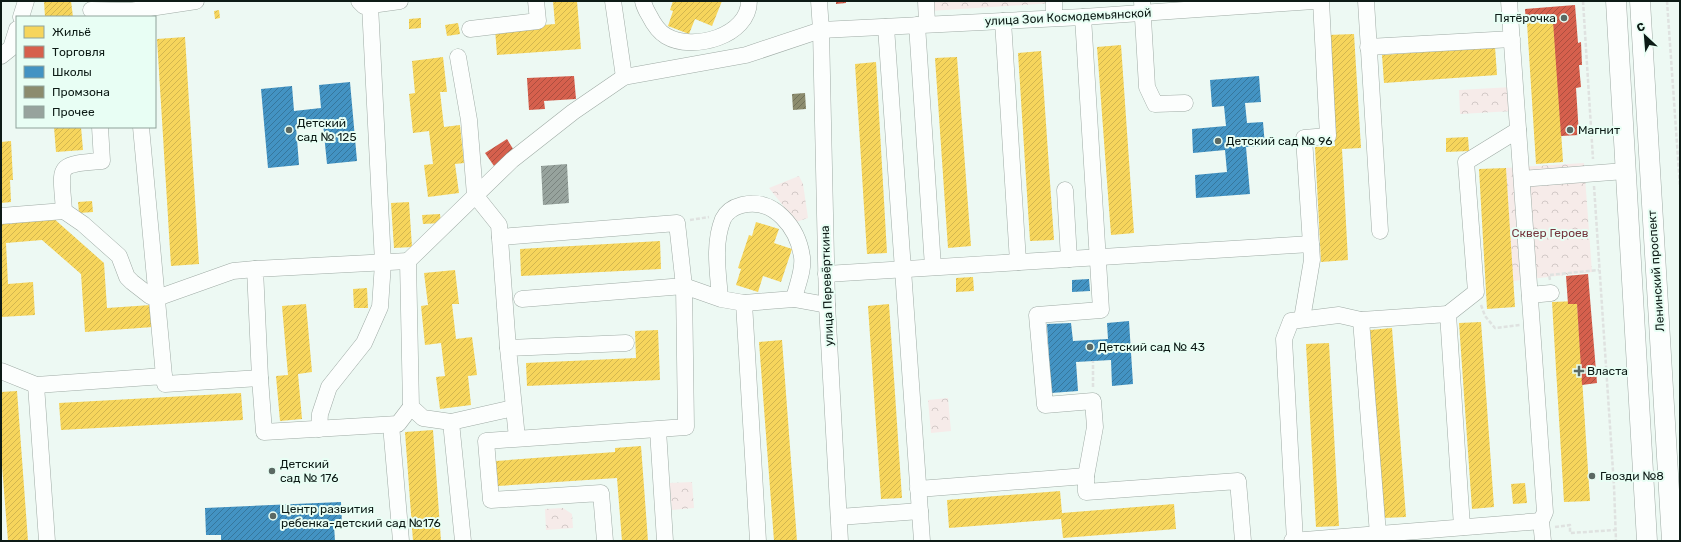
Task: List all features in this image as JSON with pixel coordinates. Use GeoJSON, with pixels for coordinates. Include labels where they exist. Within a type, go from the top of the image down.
{"type":"FeatureCollection","features":[{"type":"Feature","properties":{"kind":"main road","name":"Ленинский проспект"},"geometry":{"type":"LineString","coordinates":[[1616,1],[1647,541]]}},
{"type":"Feature","properties":{"kind":"main road","name":"Ленинский проспект"},"geometry":{"type":"LineString","coordinates":[[1640,1],[1672,541]]}},
{"type":"Feature","properties":{"kind":"street"},"geometry":{"type":"LineString","coordinates":[[21,16],[26,1]]}},
{"type":"Feature","properties":{"kind":"street"},"geometry":{"type":"LineString","coordinates":[[91,9],[131,14],[196,1]]}},
{"type":"Feature","properties":{"kind":"street"},"geometry":{"type":"LineString","coordinates":[[319,429],[320,414],[329,387],[364,343],[380,307],[383,263],[364,3],[400,1]]}},
{"type":"Feature","properties":{"kind":"street"},"geometry":{"type":"LineString","coordinates":[[470,29],[538,21],[536,1]]}},
{"type":"Feature","properties":{"kind":"street"},"geometry":{"type":"LineString","coordinates":[[1,216],[64,211],[83,224],[119,256],[127,277],[132,282],[150,296],[158,298],[233,272],[255,269],[408,261],[512,160],[573,112],[624,77],[613,1]]}},
{"type":"Feature","properties":{"kind":"street"},"geometry":{"type":"LineString","coordinates":[[643,1],[653,24],[666,36],[685,42],[707,41],[737,28],[745,20],[749,1]]}},
{"type":"Feature","properties":{"kind":"street","name":"улица Перевёрткина"},"geometry":{"type":"LineString","coordinates":[[819,1],[821,30],[827,305],[840,541]]}},
{"type":"Feature","properties":{"kind":"street"},"geometry":{"type":"LineString","coordinates":[[926,1],[922,25],[933,267]]}},
{"type":"Feature","properties":{"kind":"street"},"geometry":{"type":"LineString","coordinates":[[1054,1],[1054,18]]}},
{"type":"Feature","properties":{"kind":"street","name":"улица Зои Космодемьянской"},"geometry":{"type":"LineString","coordinates":[[624,77],[746,55],[821,30],[1083,17],[1142,7],[1314,1]]}},
{"type":"Feature","properties":{"kind":"street"},"geometry":{"type":"LineString","coordinates":[[1302,319],[1312,260],[1304,138],[1328,136],[1321,1]]}},
{"type":"Feature","properties":{"kind":"street"},"geometry":{"type":"LineString","coordinates":[[1366,1],[1380,231]]}},
{"type":"Feature","properties":{"kind":"street"},"geometry":{"type":"LineString","coordinates":[[1509,1],[1545,512],[1542,530],[1462,527],[1418,536],[1381,536],[1294,541],[1284,339],[1290,321],[1339,315],[1361,320],[1448,314],[1476,292],[1466,162],[1518,130]]}},
{"type":"Feature","properties":{"kind":"street"},"geometry":{"type":"LineString","coordinates":[[1142,7],[1147,87],[1155,104],[1185,103]]}},
{"type":"Feature","properties":{"kind":"street"},"geometry":{"type":"LineString","coordinates":[[1083,17],[1101,310],[1037,315],[1045,405],[1093,401],[1095,427],[1086,476],[1086,492],[1238,481],[1243,541]]}},
{"type":"Feature","properties":{"kind":"street"},"geometry":{"type":"LineString","coordinates":[[1003,21],[1018,262]]}},
{"type":"Feature","properties":{"kind":"street"},"geometry":{"type":"LineString","coordinates":[[886,27],[922,541]]}},
{"type":"Feature","properties":{"kind":"street"},"geometry":{"type":"LineString","coordinates":[[1,56],[11,48],[16,33]]}},
{"type":"Feature","properties":{"kind":"street"},"geometry":{"type":"LineString","coordinates":[[1368,47],[1512,38]]}},
{"type":"Feature","properties":{"kind":"street"},"geometry":{"type":"LineString","coordinates":[[458,57],[469,120],[475,195],[499,225],[513,408],[517,438]]}},
{"type":"Feature","properties":{"kind":"street"},"geometry":{"type":"LineString","coordinates":[[64,211],[62,173],[65,167],[74,163],[102,161],[100,128]]}},
{"type":"Feature","properties":{"kind":"street"},"geometry":{"type":"LineString","coordinates":[[141,128],[165,384],[260,378]]}},
{"type":"Feature","properties":{"kind":"street"},"geometry":{"type":"LineString","coordinates":[[1522,179],[1625,171]]}},
{"type":"Feature","properties":{"kind":"street"},"geometry":{"type":"LineString","coordinates":[[1065,190],[1069,259]]}},
{"type":"Feature","properties":{"kind":"street"},"geometry":{"type":"LineString","coordinates":[[720,298],[717,258],[720,232],[724,219],[727,213],[736,207],[756,204],[775,210],[785,219],[795,234],[802,258],[801,273],[794,298]]}},
{"type":"Feature","properties":{"kind":"street"},"geometry":{"type":"LineString","coordinates":[[500,237],[677,222],[684,286],[686,427],[486,441],[491,500],[601,493],[605,541]]}},
{"type":"Feature","properties":{"kind":"street"},"geometry":{"type":"LineString","coordinates":[[826,274],[1311,244]]}},
{"type":"Feature","properties":{"kind":"street"},"geometry":{"type":"LineString","coordinates":[[255,269],[264,432],[398,424],[411,407],[408,261]]}},
{"type":"Feature","properties":{"kind":"street"},"geometry":{"type":"LineString","coordinates":[[522,299],[684,286],[744,304],[794,298],[827,305]]}},
{"type":"Feature","properties":{"kind":"street"},"geometry":{"type":"LineString","coordinates":[[1530,295],[1551,293]]}},
{"type":"Feature","properties":{"kind":"street"},"geometry":{"type":"LineString","coordinates":[[744,304],[758,541]]}},
{"type":"Feature","properties":{"kind":"street"},"geometry":{"type":"LineString","coordinates":[[1448,314],[1462,527]]}},
{"type":"Feature","properties":{"kind":"street"},"geometry":{"type":"LineString","coordinates":[[1361,320],[1381,536]]}},
{"type":"Feature","properties":{"kind":"street"},"geometry":{"type":"LineString","coordinates":[[508,348],[626,344]]}},
{"type":"Feature","properties":{"kind":"street"},"geometry":{"type":"LineString","coordinates":[[1,371],[36,385],[164,376]]}},
{"type":"Feature","properties":{"kind":"street"},"geometry":{"type":"LineString","coordinates":[[36,385],[47,541]]}},
{"type":"Feature","properties":{"kind":"street"},"geometry":{"type":"LineString","coordinates":[[411,407],[423,418],[451,422],[513,408]]}},
{"type":"Feature","properties":{"kind":"street"},"geometry":{"type":"LineString","coordinates":[[451,422],[463,541]]}},
{"type":"Feature","properties":{"kind":"street"},"geometry":{"type":"LineString","coordinates":[[391,425],[401,541]]}},
{"type":"Feature","properties":{"kind":"street"},"geometry":{"type":"LineString","coordinates":[[658,430],[665,541]]}},
{"type":"Feature","properties":{"kind":"street"},"geometry":{"type":"LineString","coordinates":[[918,489],[1086,476]]}},
{"type":"Feature","properties":{"kind":"street"},"geometry":{"type":"LineString","coordinates":[[839,517],[920,511]]}},
{"type":"Feature","properties":{"kind":"path"},"geometry":{"type":"LineString","coordinates":[[1583,1],[1614,486],[1616,541]]}},
{"type":"Feature","properties":{"kind":"path"},"geometry":{"type":"LineString","coordinates":[[1667,1],[1680,187]]}},
{"type":"Feature","properties":{"kind":"path"},"geometry":{"type":"LineString","coordinates":[[1551,293],[1549,275],[1600,270]]}},
{"type":"Feature","properties":{"kind":"path"},"geometry":{"type":"LineString","coordinates":[[1476,292],[1485,316],[1495,328],[1518,325]]}},
{"type":"Feature","properties":{"kind":"path"},"geometry":{"type":"LineString","coordinates":[[1093,361],[1093,401]]}},
{"type":"Feature","properties":{"kind":"path"},"geometry":{"type":"LineString","coordinates":[[1542,530],[1570,525],[1570,533],[1615,530]]}},
{"type":"Feature","properties":{"kind":"green space"},"geometry":{"type":"Polygon","coordinates":[[[930,1],[1083,1],[930,11],[930,1]]]}},
{"type":"Feature","properties":{"kind":"green space"},"geometry":{"type":"Polygon","coordinates":[[[1512,87],[1513,111],[1460,114],[1459,90],[1512,87]]]}},
{"type":"Feature","properties":{"kind":"green space","name":"Сквер Героев"},"geometry":{"type":"Polygon","coordinates":[[[1584,163],[1592,272],[1513,281],[1506,168],[1584,163]]]}},
{"type":"Feature","properties":{"kind":"green space"},"geometry":{"type":"Polygon","coordinates":[[[799,176],[803,184],[808,218],[796,222],[769,188],[799,176]]]}},
{"type":"Feature","properties":{"kind":"green space"},"geometry":{"type":"Polygon","coordinates":[[[948,398],[951,431],[931,433],[928,400],[948,398]]]}},
{"type":"Feature","properties":{"kind":"green space"},"geometry":{"type":"Polygon","coordinates":[[[692,482],[694,508],[672,510],[669,483],[692,482]]]}},
{"type":"Feature","properties":{"kind":"green space"},"geometry":{"type":"Polygon","coordinates":[[[563,508],[572,514],[573,528],[546,530],[545,509],[563,508]]]}},
{"type":"Feature","properties":{"kind":"building: Жильё"},"geometry":{"type":"Polygon","coordinates":[[[44,1],[71,1],[73,16],[45,16],[44,1]]]}},
{"type":"Feature","properties":{"kind":"building: Жильё"},"geometry":{"type":"Polygon","coordinates":[[[553,1],[577,1],[581,49],[497,55],[495,29],[555,24],[553,1]]]}},
{"type":"Feature","properties":{"kind":"building: Жильё"},"geometry":{"type":"Polygon","coordinates":[[[673,1],[722,1],[712,26],[695,19],[689,34],[668,26],[673,11],[670,10],[673,1]]]}},
{"type":"Feature","properties":{"kind":"building: Жильё"},"geometry":{"type":"Polygon","coordinates":[[[219,10],[220,18],[215,19],[214,11],[219,10]]]}},
{"type":"Feature","properties":{"kind":"building: Жильё"},"geometry":{"type":"Polygon","coordinates":[[[421,18],[421,28],[409,29],[409,19],[421,18]]]}},
{"type":"Feature","properties":{"kind":"building: Жильё"},"geometry":{"type":"Polygon","coordinates":[[[1554,22],[1563,162],[1536,164],[1527,23],[1554,22]]]}},
{"type":"Feature","properties":{"kind":"building: Жильё"},"geometry":{"type":"Polygon","coordinates":[[[458,23],[460,34],[447,36],[445,25],[458,23]]]}},
{"type":"Feature","properties":{"kind":"building: Жильё"},"geometry":{"type":"Polygon","coordinates":[[[1354,34],[1361,148],[1342,149],[1348,260],[1321,262],[1315,147],[1335,146],[1328,35],[1354,34]]]}},
{"type":"Feature","properties":{"kind":"building: Жильё"},"geometry":{"type":"Polygon","coordinates":[[[185,37],[199,264],[171,266],[157,39],[185,37]]]}},
{"type":"Feature","properties":{"kind":"building: Жильё"},"geometry":{"type":"Polygon","coordinates":[[[1121,45],[1134,233],[1111,235],[1097,47],[1121,45]]]}},
{"type":"Feature","properties":{"kind":"building: Жильё"},"geometry":{"type":"Polygon","coordinates":[[[1495,47],[1497,75],[1384,83],[1382,55],[1495,47]]]}},
{"type":"Feature","properties":{"kind":"building: Жильё"},"geometry":{"type":"Polygon","coordinates":[[[1041,51],[1054,240],[1030,241],[1018,53],[1041,51]]]}},
{"type":"Feature","properties":{"kind":"building: Жильё"},"geometry":{"type":"Polygon","coordinates":[[[443,57],[447,92],[440,92],[444,127],[460,125],[464,163],[455,164],[459,193],[428,197],[424,165],[433,164],[429,131],[413,133],[409,94],[415,93],[412,61],[443,57]]]}},
{"type":"Feature","properties":{"kind":"building: Жильё"},"geometry":{"type":"Polygon","coordinates":[[[957,57],[971,246],[948,248],[935,58],[957,57]]]}},
{"type":"Feature","properties":{"kind":"building: Жильё"},"geometry":{"type":"Polygon","coordinates":[[[876,62],[887,253],[867,254],[855,64],[876,62]]]}},
{"type":"Feature","properties":{"kind":"building: Жильё"},"geometry":{"type":"Polygon","coordinates":[[[54,128],[81,128],[83,150],[56,152],[54,128]]]}},
{"type":"Feature","properties":{"kind":"building: Жильё"},"geometry":{"type":"Polygon","coordinates":[[[1468,137],[1469,151],[1446,152],[1446,138],[1468,137]]]}},
{"type":"Feature","properties":{"kind":"building: Жильё"},"geometry":{"type":"Polygon","coordinates":[[[11,141],[13,180],[10,180],[11,202],[1,203],[1,142],[11,141]]]}},
{"type":"Feature","properties":{"kind":"building: Жильё"},"geometry":{"type":"Polygon","coordinates":[[[1506,168],[1515,307],[1487,309],[1479,169],[1506,168]]]}},
{"type":"Feature","properties":{"kind":"building: Жильё"},"geometry":{"type":"Polygon","coordinates":[[[92,201],[93,212],[79,213],[78,202],[92,201]]]}},
{"type":"Feature","properties":{"kind":"building: Жильё"},"geometry":{"type":"Polygon","coordinates":[[[409,202],[412,247],[394,248],[391,203],[409,202]]]}},
{"type":"Feature","properties":{"kind":"building: Жильё"},"geometry":{"type":"Polygon","coordinates":[[[440,214],[441,223],[423,224],[422,215],[440,214]]]}},
{"type":"Feature","properties":{"kind":"building: Жильё"},"geometry":{"type":"Polygon","coordinates":[[[52,217],[104,263],[107,308],[151,305],[153,327],[85,332],[81,274],[42,240],[6,243],[8,284],[33,282],[35,315],[1,317],[1,224],[12,224],[12,220],[52,217]]]}},
{"type":"Feature","properties":{"kind":"building: Жильё"},"geometry":{"type":"Polygon","coordinates":[[[756,222],[779,229],[774,243],[792,249],[781,282],[763,276],[758,292],[736,285],[741,269],[738,268],[749,235],[752,236],[756,222]]]}},
{"type":"Feature","properties":{"kind":"building: Жильё"},"geometry":{"type":"Polygon","coordinates":[[[660,241],[661,269],[521,276],[520,249],[660,241]]]}},
{"type":"Feature","properties":{"kind":"building: Жильё"},"geometry":{"type":"Polygon","coordinates":[[[455,270],[459,304],[452,304],[456,339],[472,337],[477,375],[468,376],[471,405],[440,409],[436,377],[445,376],[441,343],[425,345],[421,306],[428,305],[424,273],[455,270]]]}},
{"type":"Feature","properties":{"kind":"building: Жильё"},"geometry":{"type":"Polygon","coordinates":[[[973,277],[974,291],[956,292],[956,278],[973,277]]]}},
{"type":"Feature","properties":{"kind":"building: Жильё"},"geometry":{"type":"Polygon","coordinates":[[[367,288],[368,308],[354,308],[353,289],[367,288]]]}},
{"type":"Feature","properties":{"kind":"building: Жильё"},"geometry":{"type":"Polygon","coordinates":[[[1577,301],[1590,501],[1564,502],[1552,302],[1577,301]]]}},
{"type":"Feature","properties":{"kind":"building: Жильё"},"geometry":{"type":"Polygon","coordinates":[[[306,304],[312,372],[298,374],[302,419],[280,421],[276,376],[288,375],[282,306],[306,304]]]}},
{"type":"Feature","properties":{"kind":"building: Жильё"},"geometry":{"type":"Polygon","coordinates":[[[889,304],[902,498],[881,499],[868,306],[889,304]]]}},
{"type":"Feature","properties":{"kind":"building: Жильё"},"geometry":{"type":"Polygon","coordinates":[[[1481,322],[1494,507],[1472,509],[1459,323],[1481,322]]]}},
{"type":"Feature","properties":{"kind":"building: Жильё"},"geometry":{"type":"Polygon","coordinates":[[[1392,328],[1406,517],[1383,518],[1370,330],[1392,328]]]}},
{"type":"Feature","properties":{"kind":"building: Жильё"},"geometry":{"type":"Polygon","coordinates":[[[658,330],[660,380],[527,386],[526,363],[636,358],[635,331],[658,330]]]}},
{"type":"Feature","properties":{"kind":"building: Жильё"},"geometry":{"type":"Polygon","coordinates":[[[782,340],[797,541],[774,541],[759,342],[782,340]]]}},
{"type":"Feature","properties":{"kind":"building: Жильё"},"geometry":{"type":"Polygon","coordinates":[[[1329,343],[1339,526],[1316,527],[1306,344],[1329,343]]]}},
{"type":"Feature","properties":{"kind":"building: Жильё"},"geometry":{"type":"Polygon","coordinates":[[[17,391],[28,541],[8,541],[1,453],[1,392],[17,391]]]}},
{"type":"Feature","properties":{"kind":"building: Жильё"},"geometry":{"type":"Polygon","coordinates":[[[241,393],[243,420],[61,430],[59,403],[241,393]]]}},
{"type":"Feature","properties":{"kind":"building: Жильё"},"geometry":{"type":"Polygon","coordinates":[[[433,430],[441,541],[413,541],[405,432],[433,430]]]}},
{"type":"Feature","properties":{"kind":"building: Жильё"},"geometry":{"type":"Polygon","coordinates":[[[641,446],[648,541],[622,541],[617,478],[498,486],[496,461],[615,452],[615,448],[641,446]]]}},
{"type":"Feature","properties":{"kind":"building: Жильё"},"geometry":{"type":"Polygon","coordinates":[[[1525,483],[1527,503],[1513,504],[1511,484],[1525,483]]]}},
{"type":"Feature","properties":{"kind":"building: Жильё"},"geometry":{"type":"Polygon","coordinates":[[[1060,491],[1062,513],[1174,504],[1176,529],[1063,538],[1061,519],[949,528],[947,500],[1060,491]]]}},
{"type":"Feature","properties":{"kind":"building: Торговля"},"geometry":{"type":"Polygon","coordinates":[[[836,1],[846,1],[846,3],[836,4],[836,1]]]}},
{"type":"Feature","properties":{"kind":"building: Торговля"},"geometry":{"type":"Polygon","coordinates":[[[1575,5],[1578,43],[1581,42],[1582,65],[1579,65],[1581,87],[1576,88],[1579,135],[1561,136],[1553,21],[1526,23],[1525,9],[1575,5]]]}},
{"type":"Feature","properties":{"kind":"building: Торговля"},"geometry":{"type":"Polygon","coordinates":[[[574,76],[576,99],[544,101],[545,109],[529,110],[527,78],[574,76]]]}},
{"type":"Feature","properties":{"kind":"building: Торговля"},"geometry":{"type":"Polygon","coordinates":[[[507,139],[515,152],[494,166],[485,153],[507,139]]]}},
{"type":"Feature","properties":{"kind":"building: Торговля"},"geometry":{"type":"Polygon","coordinates":[[[1588,274],[1597,383],[1582,385],[1577,304],[1568,304],[1566,276],[1588,274]]]}},
{"type":"Feature","properties":{"kind":"building: Школы"},"geometry":{"type":"Polygon","coordinates":[[[1259,76],[1261,102],[1245,103],[1247,123],[1263,122],[1265,146],[1246,147],[1250,194],[1196,198],[1195,175],[1227,172],[1225,150],[1193,153],[1192,129],[1226,126],[1224,106],[1212,107],[1210,80],[1259,76]]]}},
{"type":"Feature","properties":{"kind":"building: Школы"},"geometry":{"type":"Polygon","coordinates":[[[350,82],[357,161],[327,164],[323,124],[296,126],[299,165],[268,168],[261,89],[292,86],[294,111],[321,108],[319,85],[350,82]]]}},
{"type":"Feature","properties":{"kind":"building: Школы"},"geometry":{"type":"Polygon","coordinates":[[[1089,279],[1090,291],[1072,292],[1072,280],[1089,279]]]}},
{"type":"Feature","properties":{"kind":"building: Школы"},"geometry":{"type":"Polygon","coordinates":[[[1129,321],[1133,384],[1112,386],[1111,360],[1076,362],[1078,391],[1051,393],[1047,324],[1071,323],[1073,341],[1108,339],[1107,323],[1129,321]]]}},
{"type":"Feature","properties":{"kind":"building: Школы","name":"Центр развития ребенка-детский сад №176"},"geometry":{"type":"Polygon","coordinates":[[[341,502],[342,525],[334,525],[335,541],[221,541],[221,535],[206,535],[205,508],[341,502]]]}},
{"type":"Feature","properties":{"kind":"building: Промзона"},"geometry":{"type":"Polygon","coordinates":[[[805,93],[806,109],[793,110],[792,94],[805,93]]]}},
{"type":"Feature","properties":{"kind":"building: Прочее"},"geometry":{"type":"Polygon","coordinates":[[[567,164],[569,203],[543,205],[541,166],[567,164]]]}},
{"type":"Feature","properties":{"kind":"place","name":"Пятёрочка"},"geometry":{"type":"Point","coordinates":[1564,18]}},
{"type":"Feature","properties":{"kind":"place","name":"Детский сад № 125"},"geometry":{"type":"Point","coordinates":[289,130]}},
{"type":"Feature","properties":{"kind":"place","name":"Магнит"},"geometry":{"type":"Point","coordinates":[1570,130]}},
{"type":"Feature","properties":{"kind":"place","name":"Детский сад № 96"},"geometry":{"type":"Point","coordinates":[1218,141]}},
{"type":"Feature","properties":{"kind":"place","name":"Детский сад № 43"},"geometry":{"type":"Point","coordinates":[1090,347]}},
{"type":"Feature","properties":{"kind":"place","name":"Власта"},"geometry":{"type":"Point","coordinates":[1579,371]}},
{"type":"Feature","properties":{"kind":"place","name":"Детский сад № 176"},"geometry":{"type":"Point","coordinates":[272,471]}},
{"type":"Feature","properties":{"kind":"place","name":"Гвозди №8"},"geometry":{"type":"Point","coordinates":[1592,476]}},
{"type":"Feature","properties":{"kind":"place","name":"Центр развития ребенка-детский сад №176"},"geometry":{"type":"Point","coordinates":[273,516]}}]}
